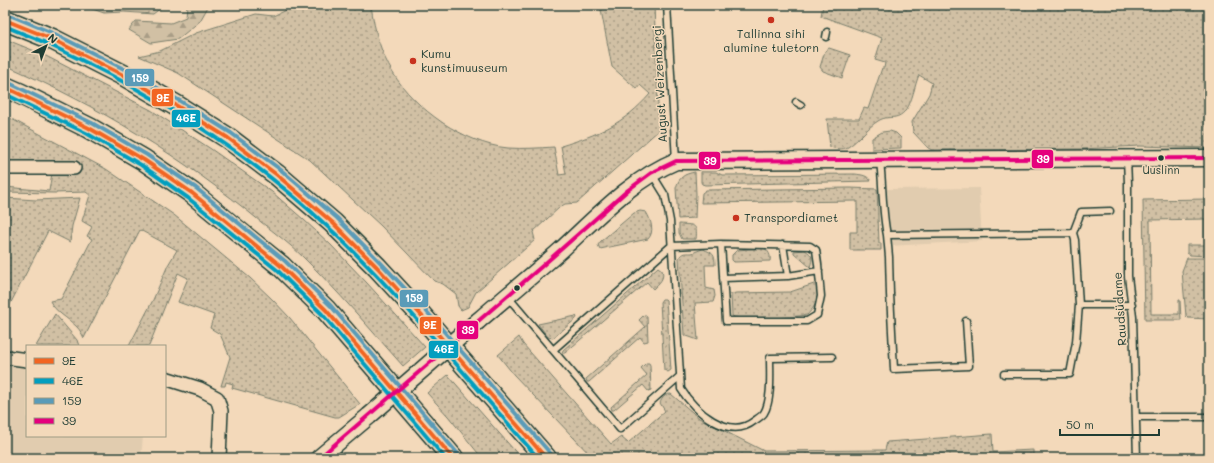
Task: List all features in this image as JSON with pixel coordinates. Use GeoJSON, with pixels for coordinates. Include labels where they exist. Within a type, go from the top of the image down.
{"type":"FeatureCollection","features":[{"type":"Feature","properties":{"kind":"main road"},"geometry":{"type":"LineString","coordinates":[[5,20],[52,39],[132,80],[228,138],[277,175],[332,223],[377,267],[422,316],[546,458]]}},
{"type":"Feature","properties":{"kind":"main road"},"geometry":{"type":"LineString","coordinates":[[5,87],[89,128],[144,160],[192,193],[234,226],[281,266],[326,310],[453,458]]}},
{"type":"Feature","properties":{"kind":"street"},"geometry":{"type":"LineString","coordinates":[[329,455],[368,416],[556,255],[628,190],[651,173],[676,161],[1209,158]]}},
{"type":"Feature","properties":{"kind":"street"},"geometry":{"type":"LineString","coordinates":[[5,168],[74,168]]}},
{"type":"Feature","properties":{"kind":"street"},"geometry":{"type":"LineString","coordinates":[[5,357],[26,360]]}},
{"type":"Feature","properties":{"kind":"street"},"geometry":{"type":"LineString","coordinates":[[166,378],[200,389],[217,398],[221,410],[219,458]]}},
{"type":"Feature","properties":{"kind":"lane","name":"August Weizenbergi"},"geometry":{"type":"LineString","coordinates":[[667,5],[676,161]]}},
{"type":"Feature","properties":{"kind":"lane","name":"Raudsüdame"},"geometry":{"type":"LineString","coordinates":[[1127,159],[1128,276],[1132,305],[1137,458]]}},
{"type":"Feature","properties":{"kind":"lane"},"geometry":{"type":"LineString","coordinates":[[880,160],[883,185],[884,223],[887,235],[889,257],[894,369],[969,366],[966,321]]}},
{"type":"Feature","properties":{"kind":"lane"},"geometry":{"type":"LineString","coordinates":[[651,173],[665,195],[670,221],[681,389],[687,399],[709,418],[725,426],[738,428],[749,425],[764,413],[769,400],[770,358],[832,357]]}},
{"type":"Feature","properties":{"kind":"lane"},"geometry":{"type":"LineString","coordinates":[[1004,374],[1070,374],[1076,342],[1079,305],[1075,240],[1073,233],[1081,212],[1110,210]]}},
{"type":"Feature","properties":{"kind":"lane"},"geometry":{"type":"LineString","coordinates":[[887,235],[1073,233]]}},
{"type":"Feature","properties":{"kind":"lane"},"geometry":{"type":"LineString","coordinates":[[553,350],[671,246],[720,244],[810,246],[816,250],[819,271],[821,296],[817,315],[807,321],[726,321],[720,244]]}},
{"type":"Feature","properties":{"kind":"lane"},"geometry":{"type":"LineString","coordinates":[[783,245],[788,276]]}},
{"type":"Feature","properties":{"kind":"lane"},"geometry":{"type":"LineString","coordinates":[[723,278],[788,276],[819,271]]}},
{"type":"Feature","properties":{"kind":"lane"},"geometry":{"type":"LineString","coordinates":[[507,296],[620,429],[680,376]]}},
{"type":"Feature","properties":{"kind":"lane"},"geometry":{"type":"LineString","coordinates":[[1079,305],[1132,305]]}},
{"type":"Feature","properties":{"kind":"lane"},"geometry":{"type":"LineString","coordinates":[[1136,417],[1209,417]]}},
{"type":"Feature","properties":{"kind":"shaded area"},"geometry":{"type":"Polygon","coordinates":[[[979,188],[982,241],[888,246],[887,189],[979,188]]]}},
{"type":"Feature","properties":{"kind":"shaded area"},"geometry":{"type":"Polygon","coordinates":[[[10,365],[26,368],[26,437],[143,437],[141,458],[5,458],[5,366],[10,365]]]}},
{"type":"Feature","properties":{"kind":"green space"},"geometry":{"type":"Polygon","coordinates":[[[81,5],[165,5],[153,14],[124,12],[104,13],[81,5]]]}},
{"type":"Feature","properties":{"kind":"green space"},"geometry":{"type":"Polygon","coordinates":[[[187,5],[209,5],[200,21],[178,39],[151,43],[129,30],[136,21],[171,23],[186,17],[187,5]]]}},
{"type":"Feature","properties":{"kind":"green space"},"geometry":{"type":"Polygon","coordinates":[[[296,5],[371,5],[374,24],[385,58],[402,86],[427,111],[458,132],[491,145],[508,148],[554,147],[559,175],[566,174],[561,146],[598,133],[620,121],[650,94],[640,85],[637,89],[612,67],[600,5],[654,5],[659,130],[577,203],[565,204],[560,207],[533,232],[535,240],[476,292],[468,307],[461,310],[458,306],[456,294],[443,284],[434,281],[381,226],[310,160],[178,73],[139,56],[160,51],[196,33],[256,14],[273,16],[296,5]]]}},
{"type":"Feature","properties":{"kind":"green space"},"geometry":{"type":"Polygon","coordinates":[[[823,5],[1209,5],[1209,148],[1140,146],[1081,149],[932,150],[928,148],[913,132],[912,122],[929,94],[932,83],[919,75],[910,103],[902,114],[878,121],[856,141],[844,149],[830,147],[827,119],[859,119],[864,108],[868,109],[885,63],[875,60],[882,38],[821,16],[823,5]]]}},
{"type":"Feature","properties":{"kind":"green space"},"geometry":{"type":"Polygon","coordinates":[[[5,39],[42,54],[151,110],[211,149],[272,192],[331,245],[425,347],[403,366],[329,283],[288,243],[201,176],[139,134],[73,97],[5,65],[5,39]]]}},
{"type":"Feature","properties":{"kind":"green space"},"geometry":{"type":"Polygon","coordinates":[[[829,48],[850,55],[842,78],[823,71],[820,67],[825,51],[829,48]]]}},
{"type":"Feature","properties":{"kind":"green space"},"geometry":{"type":"Polygon","coordinates":[[[6,116],[106,169],[174,215],[250,278],[273,300],[290,318],[360,404],[339,417],[335,417],[232,388],[233,384],[226,382],[225,386],[221,386],[230,357],[220,334],[210,328],[214,315],[178,302],[188,278],[178,273],[149,345],[130,345],[153,300],[168,265],[177,250],[140,230],[84,338],[78,328],[58,312],[50,301],[61,299],[92,239],[87,236],[92,227],[82,221],[90,195],[86,192],[5,192],[5,187],[49,191],[52,173],[79,172],[78,162],[5,161],[6,116]]]}},
{"type":"Feature","properties":{"kind":"green space"},"geometry":{"type":"Polygon","coordinates":[[[890,131],[896,133],[901,138],[901,148],[872,149],[872,138],[882,132],[890,131]]]}},
{"type":"Feature","properties":{"kind":"green space"},"geometry":{"type":"Polygon","coordinates":[[[695,172],[695,218],[678,219],[677,184],[682,177],[695,172]]]}},
{"type":"Feature","properties":{"kind":"green space"},"geometry":{"type":"Polygon","coordinates":[[[701,172],[716,172],[722,175],[855,174],[866,176],[871,181],[705,185],[701,182],[701,172]]]}},
{"type":"Feature","properties":{"kind":"green space"},"geometry":{"type":"Polygon","coordinates":[[[877,189],[879,243],[881,243],[881,250],[850,250],[850,232],[857,232],[857,201],[701,203],[702,193],[706,190],[877,189]]]}},
{"type":"Feature","properties":{"kind":"green space"},"geometry":{"type":"Polygon","coordinates":[[[5,198],[36,200],[80,198],[72,226],[70,242],[48,231],[5,314],[5,198]]]}},
{"type":"Feature","properties":{"kind":"green space"},"geometry":{"type":"Polygon","coordinates":[[[1209,199],[1209,253],[1206,256],[1190,255],[1187,253],[1187,245],[1205,245],[1205,219],[1150,220],[1151,314],[1179,314],[1180,300],[1181,320],[1145,320],[1143,200],[1209,199]]]}},
{"type":"Feature","properties":{"kind":"green space"},"geometry":{"type":"Polygon","coordinates":[[[640,211],[646,212],[651,222],[652,229],[648,239],[600,249],[598,245],[601,241],[634,213],[640,211]]]}},
{"type":"Feature","properties":{"kind":"green space"},"geometry":{"type":"Polygon","coordinates":[[[679,224],[694,226],[696,230],[696,239],[682,239],[679,233],[679,224]]]}},
{"type":"Feature","properties":{"kind":"green space"},"geometry":{"type":"Polygon","coordinates":[[[764,248],[769,254],[770,261],[734,262],[732,260],[732,255],[737,250],[764,248]]]}},
{"type":"Feature","properties":{"kind":"green space"},"geometry":{"type":"Polygon","coordinates":[[[703,249],[711,253],[715,258],[715,265],[705,265],[706,288],[714,290],[715,296],[713,302],[695,303],[698,340],[684,335],[679,258],[684,253],[692,253],[703,249]]]}},
{"type":"Feature","properties":{"kind":"green space"},"geometry":{"type":"Polygon","coordinates":[[[805,250],[812,257],[810,267],[794,253],[794,251],[805,250]]]}},
{"type":"Feature","properties":{"kind":"green space"},"geometry":{"type":"Polygon","coordinates":[[[1187,258],[1209,258],[1209,319],[1188,318],[1186,316],[1182,271],[1187,258]]]}},
{"type":"Feature","properties":{"kind":"green space"},"geometry":{"type":"Polygon","coordinates":[[[658,267],[662,270],[663,276],[661,281],[653,289],[647,282],[565,353],[562,353],[563,350],[658,267]]]}},
{"type":"Feature","properties":{"kind":"green space"},"geometry":{"type":"Polygon","coordinates":[[[816,284],[818,288],[819,296],[815,305],[807,315],[780,318],[747,318],[732,316],[731,294],[790,292],[816,284]]]}},
{"type":"Feature","properties":{"kind":"green space"},"geometry":{"type":"Polygon","coordinates":[[[662,299],[666,300],[671,370],[668,372],[664,370],[660,302],[662,299]]]}},
{"type":"Feature","properties":{"kind":"green space"},"geometry":{"type":"Polygon","coordinates":[[[55,314],[77,340],[79,345],[37,345],[55,314]]]}},
{"type":"Feature","properties":{"kind":"green space"},"geometry":{"type":"Polygon","coordinates":[[[644,315],[647,317],[648,341],[644,342],[640,337],[589,382],[587,382],[586,379],[645,327],[639,320],[644,315]]]}},
{"type":"Feature","properties":{"kind":"green space"},"geometry":{"type":"Polygon","coordinates":[[[576,316],[576,319],[553,338],[548,337],[538,324],[576,316]]]}},
{"type":"Feature","properties":{"kind":"green space"},"geometry":{"type":"Polygon","coordinates":[[[519,337],[523,344],[611,444],[621,437],[628,443],[665,411],[660,403],[664,397],[671,394],[699,418],[764,451],[885,450],[887,442],[992,434],[993,452],[1033,450],[1033,458],[593,458],[514,375],[498,355],[519,337]]]}},
{"type":"Feature","properties":{"kind":"green space"},"geometry":{"type":"Polygon","coordinates":[[[646,363],[649,363],[650,365],[651,390],[648,391],[643,385],[614,410],[612,410],[611,407],[647,375],[641,368],[646,363]]]}},
{"type":"Feature","properties":{"kind":"green space"},"geometry":{"type":"Polygon","coordinates":[[[448,375],[521,458],[482,458],[427,393],[448,375]]]}},
{"type":"Feature","properties":{"kind":"transit line","name":"159"},"geometry":{"type":"LineString","coordinates":[[7,14],[55,34],[128,71],[231,133],[281,170],[337,218],[381,263],[427,312],[551,454]]}},
{"type":"Feature","properties":{"kind":"transit line","name":"9E"},"geometry":{"type":"LineString","coordinates":[[5,20],[52,39],[125,76],[228,138],[277,175],[333,223],[377,267],[422,316],[546,458]]}},
{"type":"Feature","properties":{"kind":"transit line","name":"46E"},"geometry":{"type":"LineString","coordinates":[[5,26],[45,42],[88,63],[161,103],[232,149],[298,200],[374,272],[538,458]]}},
{"type":"Feature","properties":{"kind":"transit line","name":"159"},"geometry":{"type":"LineString","coordinates":[[7,82],[92,123],[147,155],[196,188],[285,261],[331,306],[458,454]]}},
{"type":"Feature","properties":{"kind":"transit line","name":"9E"},"geometry":{"type":"LineString","coordinates":[[5,87],[89,128],[144,160],[192,193],[281,266],[326,310],[453,458]]}},
{"type":"Feature","properties":{"kind":"transit line","name":"46E"},"geometry":{"type":"LineString","coordinates":[[5,94],[86,133],[141,165],[188,198],[277,270],[322,314],[445,458]]}},
{"type":"Feature","properties":{"kind":"transit line","name":"39"},"geometry":{"type":"LineString","coordinates":[[319,458],[628,190],[651,173],[676,161],[1209,158]]}},
{"type":"Feature","properties":{"kind":"place","name":"Tallinna sihi alumine tuletorn"},"geometry":{"type":"Point","coordinates":[771,20]}},
{"type":"Feature","properties":{"kind":"place","name":"Kumu kunstimuuseum"},"geometry":{"type":"Point","coordinates":[413,61]}},
{"type":"Feature","properties":{"kind":"place","name":"Uuslinn"},"geometry":{"type":"Point","coordinates":[1161,158]}},
{"type":"Feature","properties":{"kind":"place","name":"Transpordiamet"},"geometry":{"type":"Point","coordinates":[736,218]}}]}
